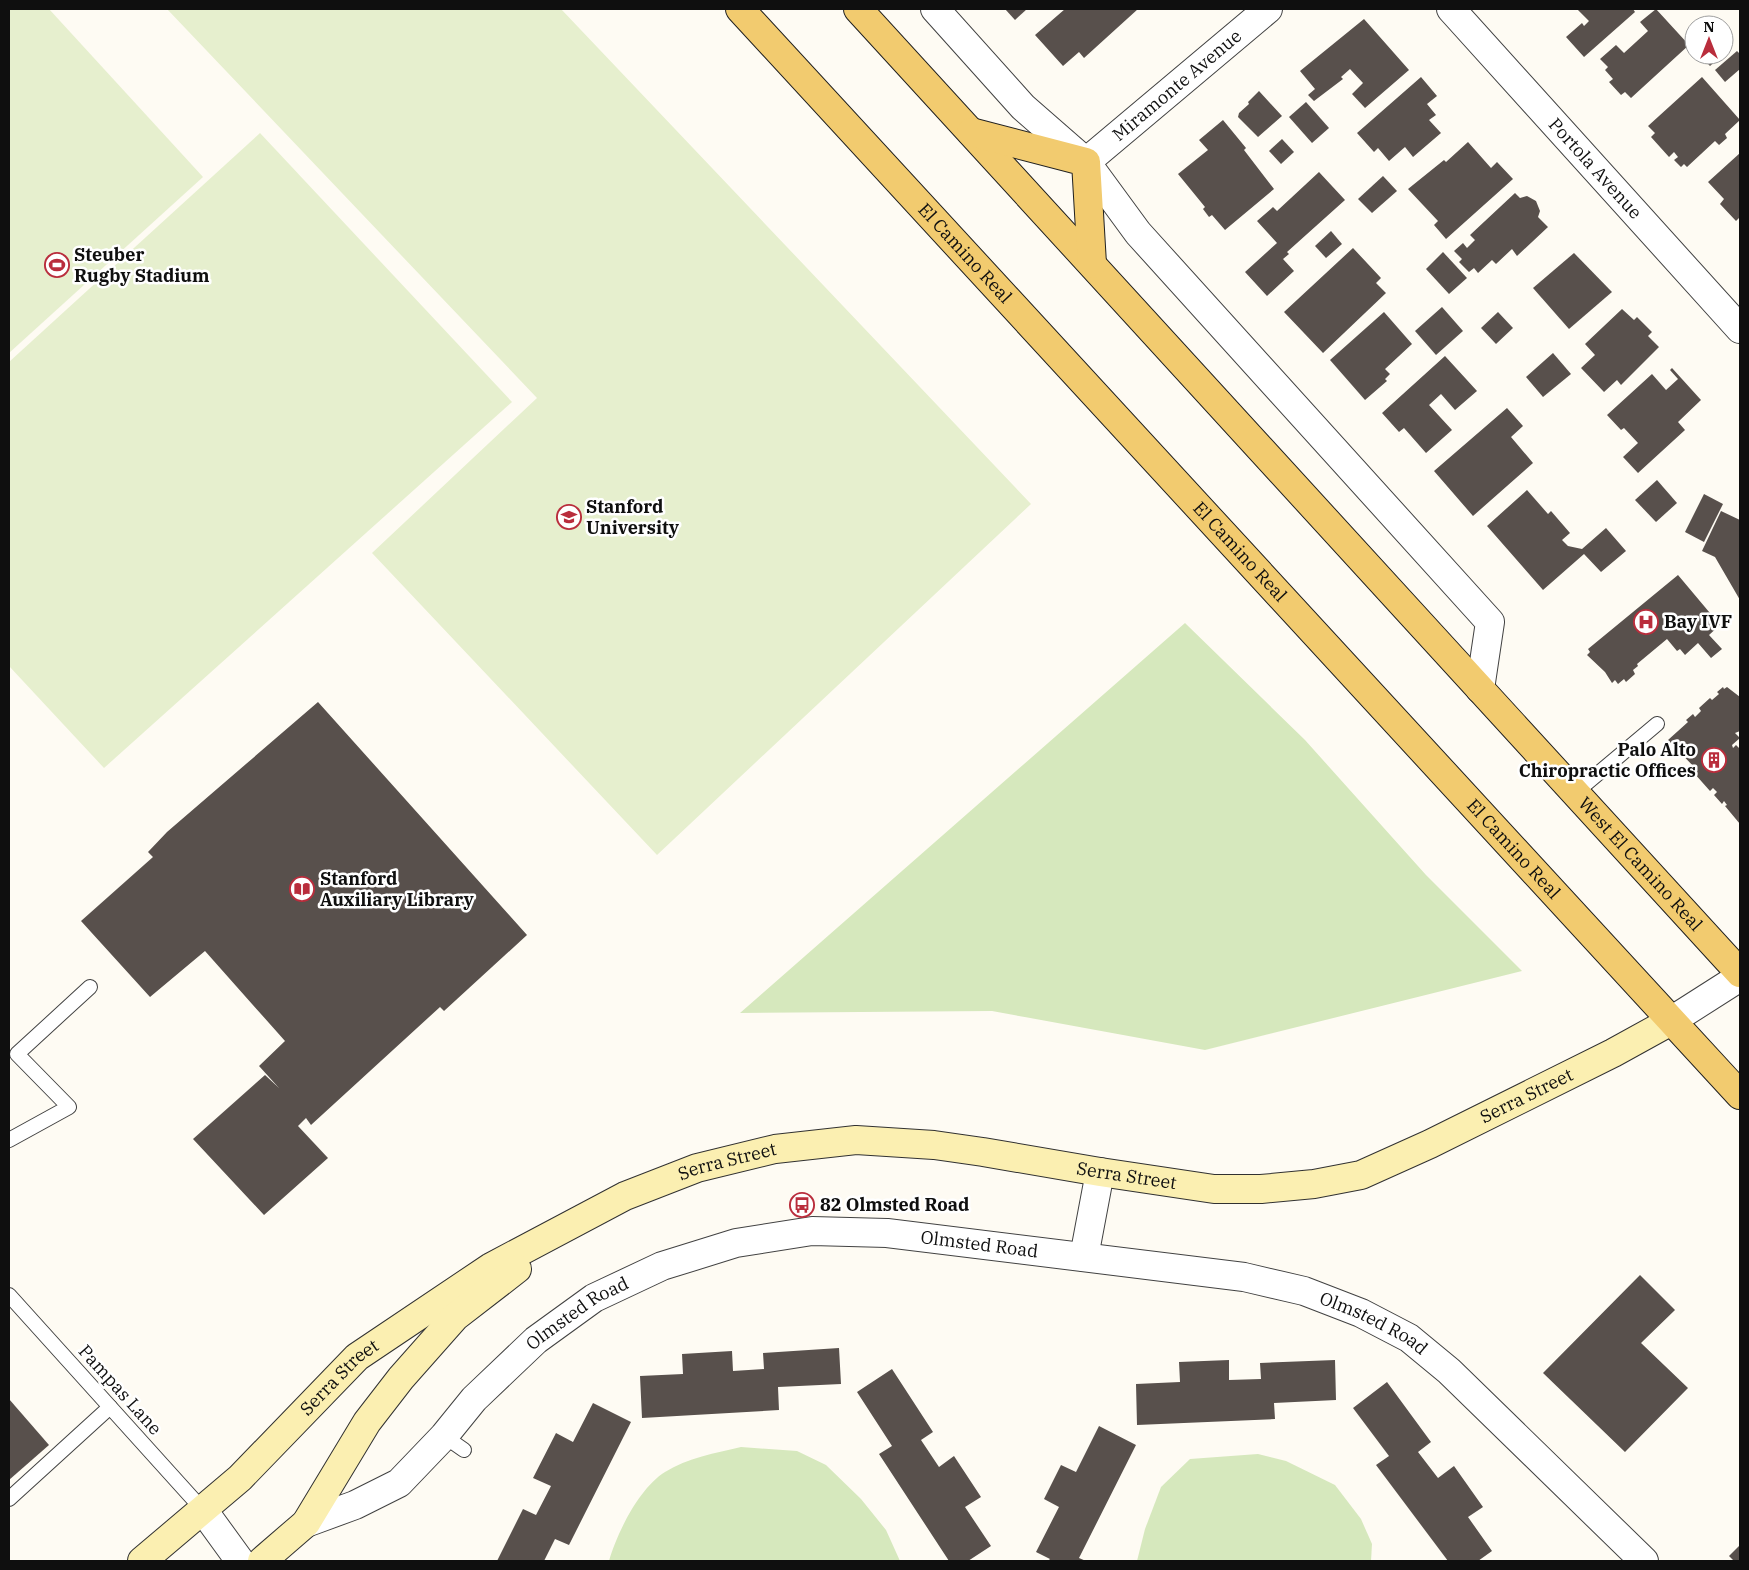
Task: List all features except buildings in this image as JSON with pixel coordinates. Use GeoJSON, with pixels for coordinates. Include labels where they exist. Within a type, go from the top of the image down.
{"type":"FeatureCollection","features":[{"type":"Feature","properties":{"kind":"main road","name":"El Camino Real"},"geometry":{"type":"LineString","coordinates":[[740,9],[1740,1095]]}},
{"type":"Feature","properties":{"kind":"main road"},"geometry":{"type":"LineString","coordinates":[[858,9],[1480,689]]}},
{"type":"Feature","properties":{"kind":"main road"},"geometry":{"type":"LineString","coordinates":[[971,132],[1086,162],[1092,264]]}},
{"type":"Feature","properties":{"kind":"main road","name":"West El Camino Real"},"geometry":{"type":"LineString","coordinates":[[1480,689],[1740,973]]}},
{"type":"Feature","properties":{"kind":"street"},"geometry":{"type":"LineString","coordinates":[[935,9],[1023,107],[1086,162],[1138,233],[1490,622],[1480,689]]}},
{"type":"Feature","properties":{"kind":"street","name":"Miramonte Avenue"},"geometry":{"type":"LineString","coordinates":[[1086,162],[1268,9]]}},
{"type":"Feature","properties":{"kind":"street","name":"Portola Avenue"},"geometry":{"type":"LineString","coordinates":[[1451,9],[1740,329]]}},
{"type":"Feature","properties":{"kind":"street"},"geometry":{"type":"LineString","coordinates":[[1671,1021],[1740,977]]}},
{"type":"Feature","properties":{"kind":"street","name":"Serra Street"},"geometry":{"type":"LineString","coordinates":[[142,1561],[251,1467],[357,1358],[491,1267],[625,1196],[697,1168],[776,1148],[856,1140],[934,1145],[1214,1189],[1260,1189],[1314,1184],[1361,1175],[1472,1125],[1671,1021]]}},
{"type":"Feature","properties":{"kind":"street"},"geometry":{"type":"LineString","coordinates":[[1084,1257],[1100,1172]]}},
{"type":"Feature","properties":{"kind":"street","name":"Serra Street"},"geometry":{"type":"LineString","coordinates":[[262,1561],[306,1523],[367,1422],[401,1378],[455,1317],[564,1230]]}},
{"type":"Feature","properties":{"kind":"street","name":"Olmsted Road"},"geometry":{"type":"LineString","coordinates":[[306,1523],[355,1505],[399,1483],[454,1443],[474,1399],[536,1340],[594,1298],[662,1266],[736,1243],[812,1231],[887,1233],[1244,1277],[1304,1290],[1361,1313],[1408,1338],[1449,1370],[1644,1561]]}},
{"type":"Feature","properties":{"kind":"street"},"geometry":{"type":"LineString","coordinates":[[203,1510],[240,1561]]}},
{"type":"Feature","properties":{"kind":"lane"},"geometry":{"type":"LineString","coordinates":[[1575,793],[1657,724]]}},
{"type":"Feature","properties":{"kind":"lane"},"geometry":{"type":"LineString","coordinates":[[9,1140],[69,1107],[17,1054],[90,987]]}},
{"type":"Feature","properties":{"kind":"lane","name":"Pampas Lane"},"geometry":{"type":"LineString","coordinates":[[9,1295],[203,1510]]}},
{"type":"Feature","properties":{"kind":"lane"},"geometry":{"type":"LineString","coordinates":[[9,1499],[110,1407]]}},
{"type":"Feature","properties":{"kind":"green space","name":"Steuber Rugby Stadium"},"geometry":{"type":"Polygon","coordinates":[[[9,9],[49,9],[203,177],[9,353],[9,9]]]}},
{"type":"Feature","properties":{"kind":"green space"},"geometry":{"type":"Polygon","coordinates":[[[167,9],[561,9],[1031,504],[657,855],[372,553],[537,398],[167,9]]]}},
{"type":"Feature","properties":{"kind":"green space"},"geometry":{"type":"Polygon","coordinates":[[[260,133],[512,402],[104,768],[9,666],[9,362],[260,133]]]}},
{"type":"Feature","properties":{"kind":"green space"},"geometry":{"type":"Polygon","coordinates":[[[1185,623],[1305,740],[1426,875],[1522,971],[1205,1050],[992,1011],[740,1013],[1185,623]]]}},
{"type":"Feature","properties":{"kind":"green space"},"geometry":{"type":"Polygon","coordinates":[[[741,1447],[797,1451],[826,1465],[861,1499],[886,1530],[900,1561],[609,1561],[617,1538],[630,1512],[655,1479],[683,1463],[702,1456],[741,1447]]]}},
{"type":"Feature","properties":{"kind":"green space"},"geometry":{"type":"Polygon","coordinates":[[[1258,1454],[1286,1461],[1335,1485],[1361,1519],[1372,1544],[1371,1561],[1137,1561],[1145,1529],[1161,1487],[1190,1459],[1258,1454]]]}},
{"type":"Feature","properties":{"kind":"place","name":"Steuber Rugby Stadium"},"geometry":{"type":"Point","coordinates":[57,265]}},
{"type":"Feature","properties":{"kind":"place","name":"Stanford University"},"geometry":{"type":"Point","coordinates":[569,517]}},
{"type":"Feature","properties":{"kind":"place","name":"Bay IVF"},"geometry":{"type":"Point","coordinates":[1646,622]}},
{"type":"Feature","properties":{"kind":"place","name":"Palo Alto Chiropractic Offices"},"geometry":{"type":"Point","coordinates":[1714,760]}},
{"type":"Feature","properties":{"kind":"place","name":"Stanford Auxiliary Library"},"geometry":{"type":"Point","coordinates":[302,889]}},
{"type":"Feature","properties":{"kind":"place","name":"82 Olmsted Road"},"geometry":{"type":"Point","coordinates":[802,1205]}}]}
